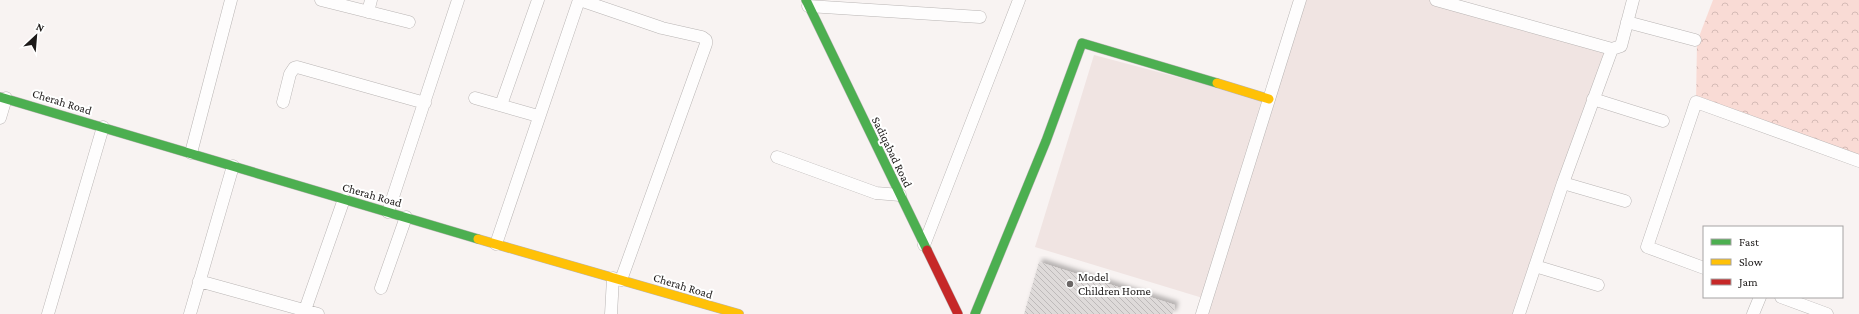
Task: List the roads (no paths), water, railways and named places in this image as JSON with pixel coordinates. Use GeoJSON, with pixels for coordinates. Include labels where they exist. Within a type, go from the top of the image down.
{"type":"FeatureCollection","features":[{"type":"Feature","properties":{"kind":"street"},"geometry":{"type":"LineString","coordinates":[[191,153],[231,0]]}},
{"type":"Feature","properties":{"kind":"street"},"geometry":{"type":"LineString","coordinates":[[321,0],[409,22]]}},
{"type":"Feature","properties":{"kind":"street"},"geometry":{"type":"LineString","coordinates":[[368,12],[371,0]]}},
{"type":"Feature","properties":{"kind":"street"},"geometry":{"type":"LineString","coordinates":[[388,212],[458,0]]}},
{"type":"Feature","properties":{"kind":"street"},"geometry":{"type":"LineString","coordinates":[[501,105],[538,0]]}},
{"type":"Feature","properties":{"kind":"street"},"geometry":{"type":"LineString","coordinates":[[496,244],[538,116],[579,0],[662,28],[702,37],[706,40],[706,44],[617,279],[611,314]]}},
{"type":"Feature","properties":{"kind":"street"},"geometry":{"type":"LineString","coordinates":[[924,245],[1019,0]]}},
{"type":"Feature","properties":{"kind":"street"},"geometry":{"type":"LineString","coordinates":[[1202,314],[1300,0]]}},
{"type":"Feature","properties":{"kind":"street"},"geometry":{"type":"LineString","coordinates":[[1436,0],[1612,49],[1620,46],[1633,0]]}},
{"type":"Feature","properties":{"kind":"street"},"geometry":{"type":"LineString","coordinates":[[807,3],[875,5],[980,17]]}},
{"type":"Feature","properties":{"kind":"street","name":"Sadiqabad Road"},"geometry":{"type":"LineString","coordinates":[[807,3],[958,314]]}},
{"type":"Feature","properties":{"kind":"street"},"geometry":{"type":"LineString","coordinates":[[1627,22],[1695,40]]}},
{"type":"Feature","properties":{"kind":"street"},"geometry":{"type":"LineString","coordinates":[[975,314],[1046,141],[1082,43],[1269,99]]}},
{"type":"Feature","properties":{"kind":"street"},"geometry":{"type":"LineString","coordinates":[[1519,314],[1563,183],[1612,49]]}},
{"type":"Feature","properties":{"kind":"street"},"geometry":{"type":"LineString","coordinates":[[283,102],[290,74],[294,68],[297,67],[425,103]]}},
{"type":"Feature","properties":{"kind":"street"},"geometry":{"type":"LineString","coordinates":[[0,118],[3,97]]}},
{"type":"Feature","properties":{"kind":"street","name":"Cherah Road"},"geometry":{"type":"LineString","coordinates":[[3,97],[617,279],[718,311],[739,314]]}},
{"type":"Feature","properties":{"kind":"street"},"geometry":{"type":"LineString","coordinates":[[475,98],[538,116]]}},
{"type":"Feature","properties":{"kind":"street"},"geometry":{"type":"LineString","coordinates":[[1593,99],[1663,121]]}},
{"type":"Feature","properties":{"kind":"street"},"geometry":{"type":"LineString","coordinates":[[1703,268],[1647,247],[1696,102],[1859,161]]}},
{"type":"Feature","properties":{"kind":"street"},"geometry":{"type":"LineString","coordinates":[[48,314],[103,127]]}},
{"type":"Feature","properties":{"kind":"street"},"geometry":{"type":"LineString","coordinates":[[777,157],[876,193],[900,195]]}},
{"type":"Feature","properties":{"kind":"street"},"geometry":{"type":"LineString","coordinates":[[190,314],[233,166]]}},
{"type":"Feature","properties":{"kind":"street"},"geometry":{"type":"LineString","coordinates":[[1563,183],[1625,201]]}},
{"type":"Feature","properties":{"kind":"street"},"geometry":{"type":"LineString","coordinates":[[305,310],[344,199]]}},
{"type":"Feature","properties":{"kind":"street"},"geometry":{"type":"LineString","coordinates":[[381,288],[406,217]]}},
{"type":"Feature","properties":{"kind":"street"},"geometry":{"type":"LineString","coordinates":[[1534,266],[1598,285]]}},
{"type":"Feature","properties":{"kind":"street"},"geometry":{"type":"LineString","coordinates":[[199,281],[318,314]]}},
{"type":"Feature","properties":{"kind":"street"},"geometry":{"type":"LineString","coordinates":[[1753,314],[1760,298]]}},
{"type":"Feature","properties":{"kind":"street"},"geometry":{"type":"LineString","coordinates":[[1784,298],[1827,314]]}},
{"type":"Feature","properties":{"kind":"place","name":"Model Children Home"},"geometry":{"type":"Point","coordinates":[1070,284]}}]}
